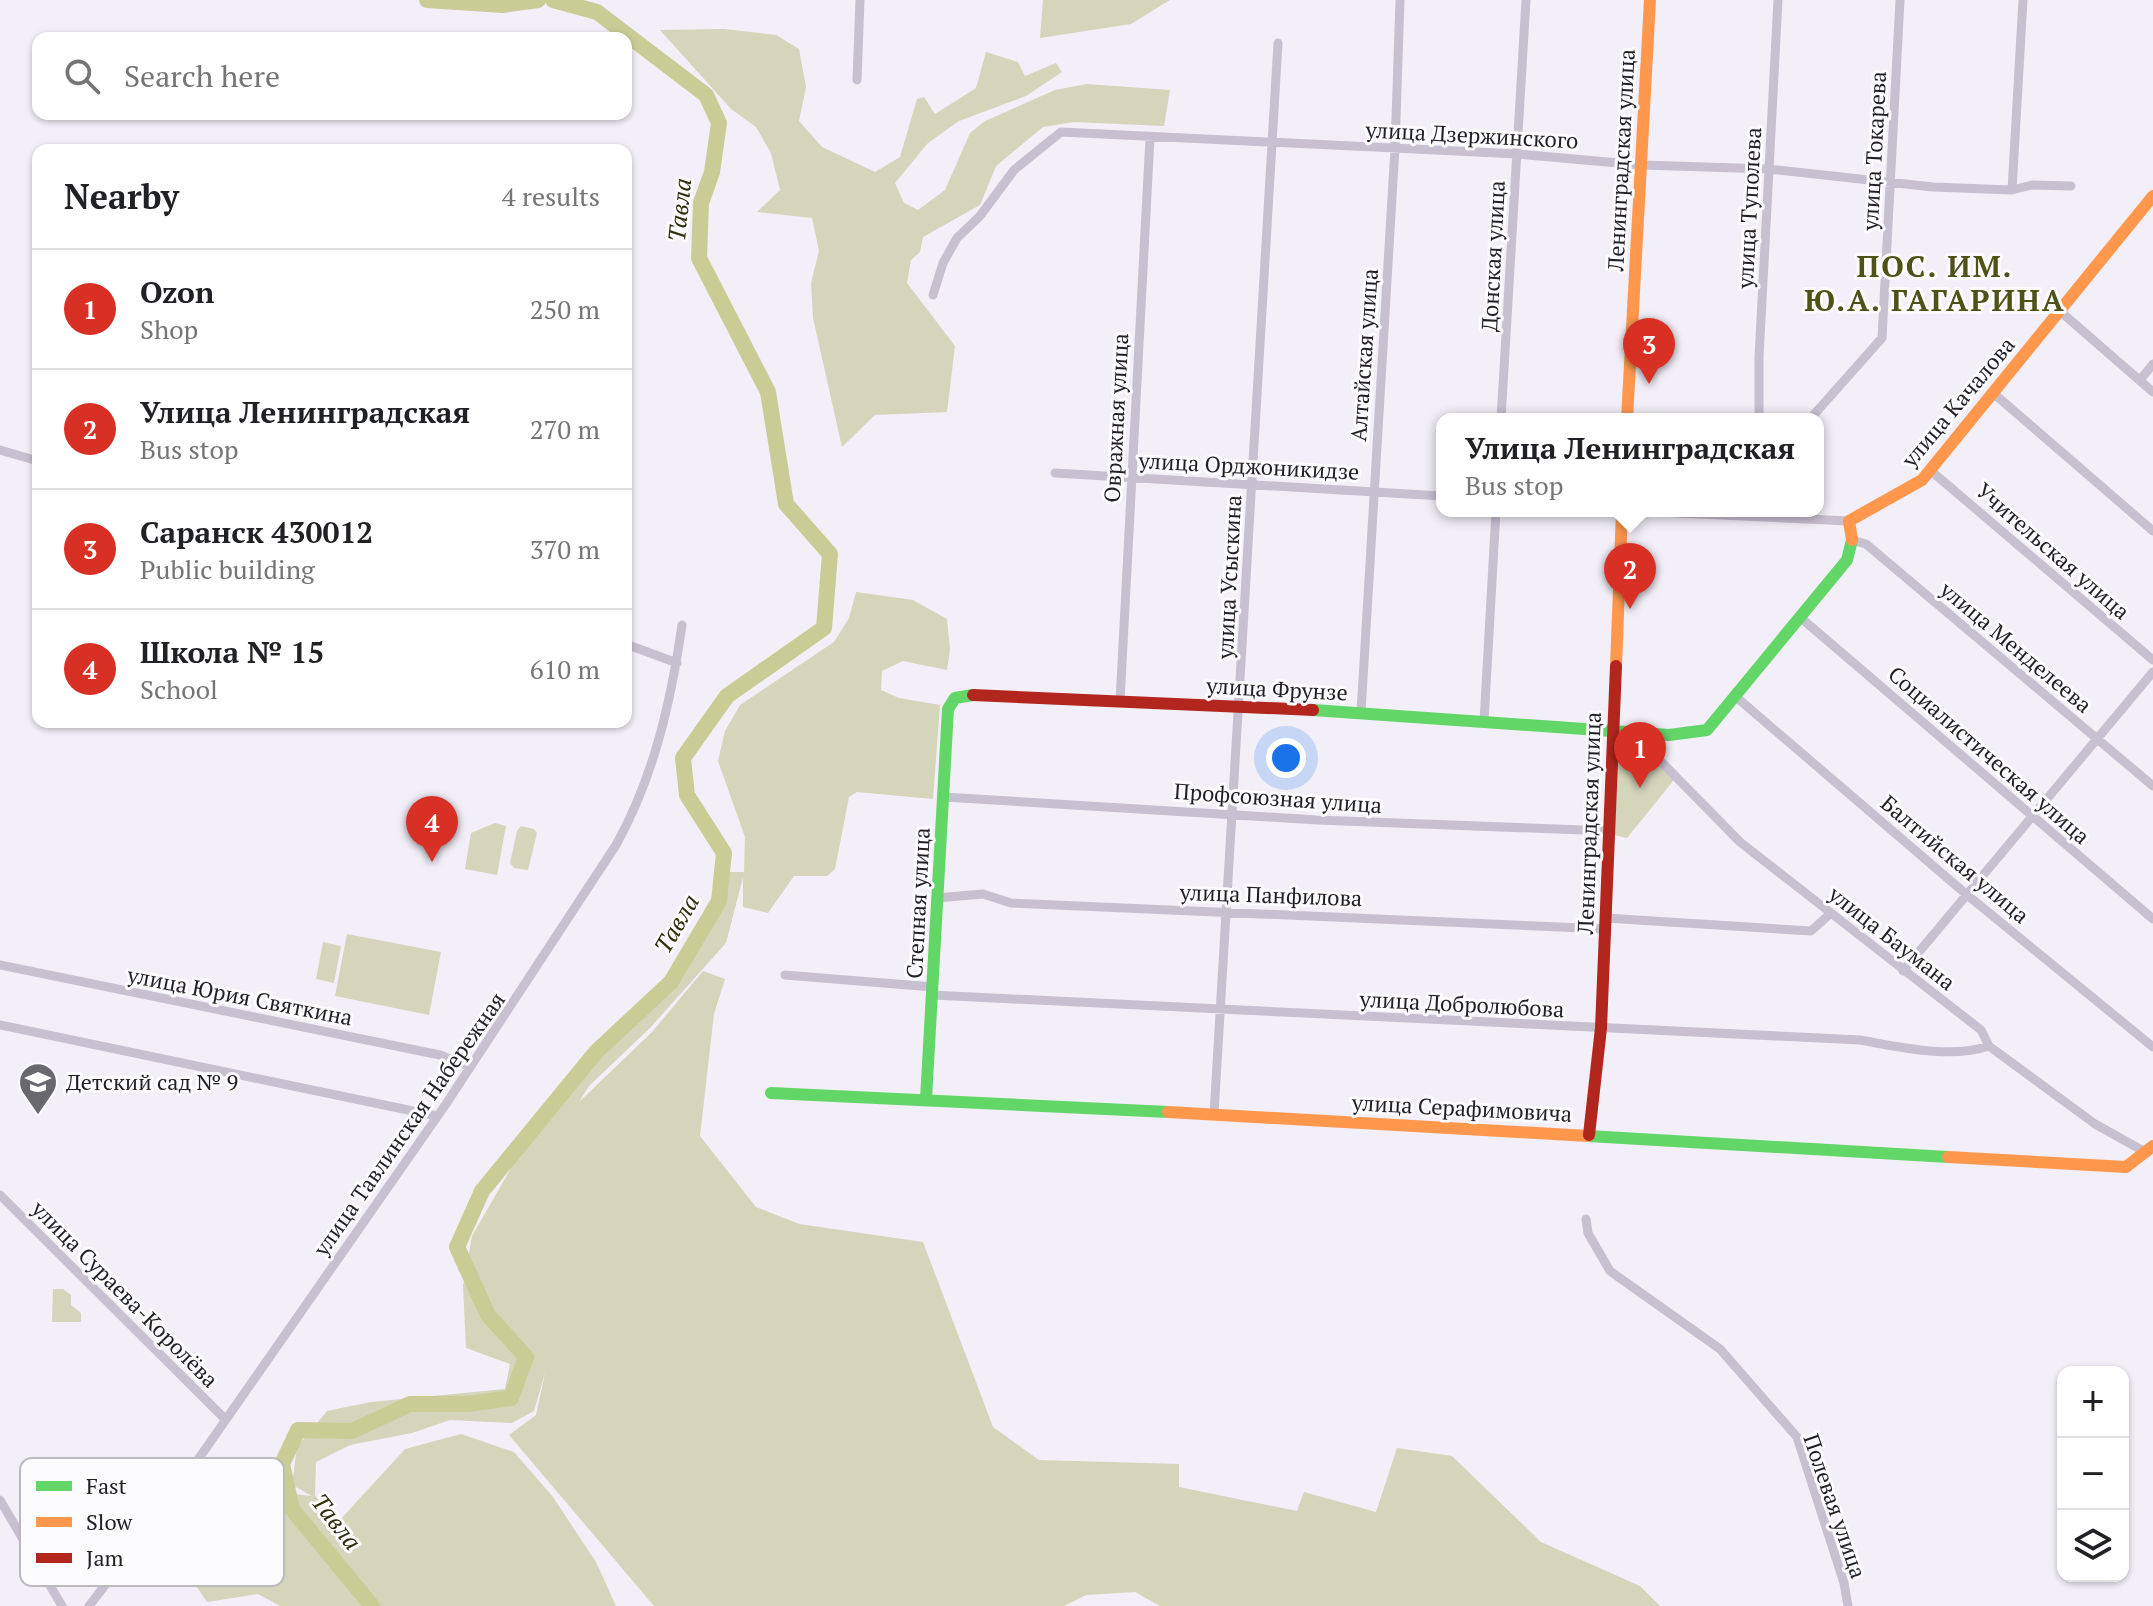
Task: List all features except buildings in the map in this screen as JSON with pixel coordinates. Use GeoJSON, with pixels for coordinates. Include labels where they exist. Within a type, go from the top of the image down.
{"type":"FeatureCollection","features":[{"type":"Feature","properties":{"kind":"street"},"geometry":{"type":"LineString","coordinates":[[857,80],[860,0]]}},
{"type":"Feature","properties":{"kind":"street","name":"Алтайская улица"},"geometry":{"type":"LineString","coordinates":[[1361,712],[1395,148],[1400,0]]}},
{"type":"Feature","properties":{"kind":"street","name":"Донская улица"},"geometry":{"type":"LineString","coordinates":[[1501,413],[1526,0]]}},
{"type":"Feature","properties":{"kind":"street","name":"Ленинградская улица"},"geometry":{"type":"LineString","coordinates":[[1627,413],[1650,0]]}},
{"type":"Feature","properties":{"kind":"street","name":"улица Туполева"},"geometry":{"type":"LineString","coordinates":[[1759,413],[1759,357],[1778,0]]}},
{"type":"Feature","properties":{"kind":"street","name":"улица Токарева"},"geometry":{"type":"LineString","coordinates":[[1815,413],[1882,338],[1900,0]]}},
{"type":"Feature","properties":{"kind":"street"},"geometry":{"type":"LineString","coordinates":[[2012,190],[2023,0]]}},
{"type":"Feature","properties":{"kind":"street","name":"улица Усыскина"},"geometry":{"type":"LineString","coordinates":[[1214,1114],[1278,43]]}},
{"type":"Feature","properties":{"kind":"street","name":"улица Дзержинского"},"geometry":{"type":"LineString","coordinates":[[933,295],[943,263],[957,238],[980,216],[1014,170],[1061,132],[1517,154],[1641,165],[1769,169],[1933,187],[2012,190],[2032,185],[2071,186]]}},
{"type":"Feature","properties":{"kind":"street","name":"Овражная улица"},"geometry":{"type":"LineString","coordinates":[[1120,701],[1150,138]]}},
{"type":"Feature","properties":{"kind":"street","name":"улица Качалова"},"geometry":{"type":"LineString","coordinates":[[1849,521],[1922,480],[2153,196]]}},
{"type":"Feature","properties":{"kind":"street"},"geometry":{"type":"LineString","coordinates":[[2061,312],[2153,392]]}},
{"type":"Feature","properties":{"kind":"street"},"geometry":{"type":"LineString","coordinates":[[2140,380],[2153,364]]}},
{"type":"Feature","properties":{"kind":"street"},"geometry":{"type":"LineString","coordinates":[[1992,392],[2153,531]]}},
{"type":"Feature","properties":{"kind":"street"},"geometry":{"type":"LineString","coordinates":[[0,450],[32,459]]}},
{"type":"Feature","properties":{"kind":"street","name":"Учительская улица"},"geometry":{"type":"LineString","coordinates":[[1930,470],[2153,660]]}},
{"type":"Feature","properties":{"kind":"street","name":"улица Орджоникидзе"},"geometry":{"type":"LineString","coordinates":[[1055,473],[1436,495]]}},
{"type":"Feature","properties":{"kind":"street"},"geometry":{"type":"LineString","coordinates":[[1484,721],[1496,517]]}},
{"type":"Feature","properties":{"kind":"street","name":"Ленинградская улица"},"geometry":{"type":"LineString","coordinates":[[1589,1135],[1601,1028],[1622,517]]}},
{"type":"Feature","properties":{"kind":"street"},"geometry":{"type":"LineString","coordinates":[[1611,729],[1669,736],[1707,730],[1847,560],[1852,540],[1849,521],[1804,517]]}},
{"type":"Feature","properties":{"kind":"street","name":"улица Менделеева"},"geometry":{"type":"LineString","coordinates":[[1852,540],[1866,544],[2153,786]]}},
{"type":"Feature","properties":{"kind":"street","name":"Социалистическая улица"},"geometry":{"type":"LineString","coordinates":[[1801,618],[2153,919]]}},
{"type":"Feature","properties":{"kind":"street","name":"улица Тавлинская Набережная"},"geometry":{"type":"LineString","coordinates":[[198,1458],[547,955],[632,815],[658,744],[677,663],[682,625]]}},
{"type":"Feature","properties":{"kind":"street"},"geometry":{"type":"LineString","coordinates":[[632,646],[677,663]]}},
{"type":"Feature","properties":{"kind":"street"},"geometry":{"type":"LineString","coordinates":[[1903,971],[2153,672]]}},
{"type":"Feature","properties":{"kind":"street","name":"улица Фрунзе"},"geometry":{"type":"LineString","coordinates":[[948,709],[960,695],[1361,712],[1611,729]]}},
{"type":"Feature","properties":{"kind":"street","name":"Балтийская улица"},"geometry":{"type":"LineString","coordinates":[[1735,696],[1966,894],[2153,1047]]}},
{"type":"Feature","properties":{"kind":"street","name":"Степная улица"},"geometry":{"type":"LineString","coordinates":[[926,1099],[948,709]]}},
{"type":"Feature","properties":{"kind":"street","name":"улица Баумана"},"geometry":{"type":"LineString","coordinates":[[1630,730],[1683,780],[1709,814],[1830,914],[1981,1030],[1989,1046],[2095,1124],[2150,1150]]}},
{"type":"Feature","properties":{"kind":"street","name":"Профсоюзная улица"},"geometry":{"type":"LineString","coordinates":[[944,797],[1317,820],[1609,831]]}},
{"type":"Feature","properties":{"kind":"street","name":"улица Панфилова"},"geometry":{"type":"LineString","coordinates":[[936,898],[983,894],[1011,903],[1811,931],[1830,914]]}},
{"type":"Feature","properties":{"kind":"street","name":"улица Юрия Святкина"},"geometry":{"type":"LineString","coordinates":[[0,965],[440,1055],[470,1067]]}},
{"type":"Feature","properties":{"kind":"street","name":"улица Добролюбова"},"geometry":{"type":"LineString","coordinates":[[785,975],[933,991],[1221,1011],[1860,1040],[1917,1050],[1979,1050],[1989,1046]]}},
{"type":"Feature","properties":{"kind":"street"},"geometry":{"type":"LineString","coordinates":[[0,1025],[437,1116]]}},
{"type":"Feature","properties":{"kind":"street","name":"улица Серафимовича"},"geometry":{"type":"LineString","coordinates":[[771,1093],[1214,1114],[2126,1167],[2150,1150]]}},
{"type":"Feature","properties":{"kind":"street","name":"улица Сураева-Королёва"},"geometry":{"type":"LineString","coordinates":[[0,1195],[225,1419]]}},
{"type":"Feature","properties":{"kind":"street","name":"Полевая улица"},"geometry":{"type":"LineString","coordinates":[[1586,1219],[1588,1233],[1610,1271],[1720,1349],[1797,1437],[1844,1583],[1848,1606]]}},
{"type":"Feature","properties":{"kind":"street"},"geometry":{"type":"LineString","coordinates":[[0,1500],[20,1534]]}},
{"type":"Feature","properties":{"kind":"street"},"geometry":{"type":"LineString","coordinates":[[50,1586],[62,1606]]}},
{"type":"Feature","properties":{"kind":"street","name":"улица Тавлинская Набережная"},"geometry":{"type":"LineString","coordinates":[[89,1606],[104,1586]]}},
{"type":"Feature","properties":{"kind":"green space"},"geometry":{"type":"Polygon","coordinates":[[[1043,0],[1170,0],[1131,24],[1040,38],[1043,0]]]}},
{"type":"Feature","properties":{"kind":"green space"},"geometry":{"type":"Polygon","coordinates":[[[724,29],[776,35],[799,49],[806,87],[799,121],[822,147],[875,172],[900,157],[917,99],[924,97],[935,114],[976,88],[986,52],[1018,62],[1025,76],[1056,63],[1062,72],[1026,96],[959,121],[928,143],[895,183],[904,203],[918,210],[945,190],[970,133],[985,121],[1055,90],[1087,84],[1170,90],[1164,126],[1074,122],[1043,127],[996,166],[980,205],[923,237],[920,252],[911,260],[907,283],[955,346],[947,412],[875,415],[842,447],[813,318],[811,283],[819,251],[812,218],[757,212],[780,190],[771,153],[756,127],[731,109],[660,30],[724,29]]]}},
{"type":"Feature","properties":{"kind":"green space"},"geometry":{"type":"Polygon","coordinates":[[[856,592],[913,600],[947,619],[950,650],[947,670],[903,661],[882,671],[881,690],[899,698],[940,705],[933,799],[857,792],[849,797],[835,869],[827,876],[794,876],[768,913],[743,907],[743,877],[726,943],[650,1028],[589,1086],[579,1102],[652,1032],[703,971],[725,979],[714,1014],[700,1136],[756,1207],[799,1224],[923,1242],[993,1427],[1039,1460],[1179,1464],[1179,1487],[1297,1511],[1304,1492],[1376,1512],[1397,1448],[1452,1456],[1541,1542],[1640,1586],[1660,1606],[1160,1606],[1135,1592],[1086,1595],[1064,1606],[654,1606],[509,1435],[536,1415],[545,1373],[534,1411],[512,1423],[450,1420],[412,1433],[350,1445],[316,1462],[315,1496],[339,1521],[405,1449],[461,1434],[514,1452],[553,1497],[596,1562],[616,1606],[280,1606],[258,1594],[207,1602],[196,1586],[284,1586],[284,1493],[312,1496],[292,1485],[297,1447],[327,1411],[371,1402],[505,1389],[510,1364],[466,1348],[463,1286],[472,1236],[559,1085],[705,940],[716,872],[744,872],[745,837],[718,761],[725,731],[740,705],[834,642],[849,618],[856,592]]]}},
{"type":"Feature","properties":{"kind":"green space"},"geometry":{"type":"Polygon","coordinates":[[[1622,736],[1634,738],[1674,780],[1627,838],[1615,835],[1614,768],[1622,736]]]}},
{"type":"Feature","properties":{"kind":"green space"},"geometry":{"type":"Polygon","coordinates":[[[495,823],[506,826],[497,875],[465,869],[471,833],[495,823]]]}},
{"type":"Feature","properties":{"kind":"green space"},"geometry":{"type":"Polygon","coordinates":[[[521,826],[534,829],[537,833],[528,870],[514,868],[510,863],[517,831],[521,826]]]}},
{"type":"Feature","properties":{"kind":"green space"},"geometry":{"type":"Polygon","coordinates":[[[347,934],[441,952],[429,1015],[335,996],[347,934]]]}},
{"type":"Feature","properties":{"kind":"green space"},"geometry":{"type":"Polygon","coordinates":[[[323,942],[341,946],[334,983],[316,979],[323,942]]]}},
{"type":"Feature","properties":{"kind":"green space"},"geometry":{"type":"Polygon","coordinates":[[[53,1289],[63,1289],[71,1295],[71,1305],[81,1313],[81,1322],[52,1322],[53,1289]]]}},
{"type":"Feature","properties":{"kind":"waterway","name":"Тавла"},"geometry":{"type":"LineString","coordinates":[[427,0],[503,5],[538,0]]}},
{"type":"Feature","properties":{"kind":"waterway","name":"Тавла"},"geometry":{"type":"LineString","coordinates":[[553,0],[597,12],[623,32]]}},
{"type":"Feature","properties":{"kind":"waterway","name":"Тавла"},"geometry":{"type":"LineString","coordinates":[[284,1460],[298,1430],[352,1431],[410,1404],[468,1404],[511,1398],[526,1357],[488,1315],[457,1247],[482,1191],[596,1052],[671,982],[719,901],[724,853],[687,795],[683,758],[727,696],[824,628],[830,554],[786,504],[768,392],[699,258],[701,203],[712,172],[719,123],[706,95],[632,39]]}},
{"type":"Feature","properties":{"kind":"waterway","name":"Тавла"},"geometry":{"type":"LineString","coordinates":[[284,1473],[292,1509],[372,1606]]}},
{"type":"Feature","properties":{"kind":"traffic: fast"},"geometry":{"type":"LineString","coordinates":[[1313,710],[1669,735],[1707,730],[1847,560],[1852,540]]}},
{"type":"Feature","properties":{"kind":"traffic: fast"},"geometry":{"type":"LineString","coordinates":[[926,1099],[948,709],[955,698],[973,695]]}},
{"type":"Feature","properties":{"kind":"traffic: fast"},"geometry":{"type":"LineString","coordinates":[[771,1093],[1168,1112]]}},
{"type":"Feature","properties":{"kind":"traffic: fast"},"geometry":{"type":"LineString","coordinates":[[1588,1136],[1948,1157]]}},
{"type":"Feature","properties":{"kind":"traffic: slow"},"geometry":{"type":"LineString","coordinates":[[1627,413],[1650,0]]}},
{"type":"Feature","properties":{"kind":"traffic: slow"},"geometry":{"type":"LineString","coordinates":[[1852,540],[1849,521],[1922,480],[2153,196]]}},
{"type":"Feature","properties":{"kind":"traffic: slow"},"geometry":{"type":"LineString","coordinates":[[1616,666],[1622,517]]}},
{"type":"Feature","properties":{"kind":"traffic: slow"},"geometry":{"type":"LineString","coordinates":[[1168,1112],[1588,1136]]}},
{"type":"Feature","properties":{"kind":"traffic: slow"},"geometry":{"type":"LineString","coordinates":[[1948,1157],[2126,1167],[2153,1146]]}},
{"type":"Feature","properties":{"kind":"traffic: jam"},"geometry":{"type":"LineString","coordinates":[[1589,1135],[1601,1028],[1616,666]]}},
{"type":"Feature","properties":{"kind":"traffic: jam"},"geometry":{"type":"LineString","coordinates":[[973,695],[1313,710]]}},
{"type":"Feature","properties":{"kind":"place","name":"Саранск 430012"},"geometry":{"type":"Point","coordinates":[1649,384]}},
{"type":"Feature","properties":{"kind":"place","name":"Улица Ленинградская"},"geometry":{"type":"Point","coordinates":[1630,609]}},
{"type":"Feature","properties":{"kind":"place","name":"Ozon"},"geometry":{"type":"Point","coordinates":[1640,788]}},
{"type":"Feature","properties":{"kind":"place","name":"Школа № 15"},"geometry":{"type":"Point","coordinates":[432,862]}},
{"type":"Feature","properties":{"kind":"place","name":"Детский сад № 9"},"geometry":{"type":"Point","coordinates":[38,1116]}},
{"type":"Feature","properties":{"kind":"district","name":"ПОС. ИМ. Ю.А. ГАГАРИНА"},"geometry":{"type":"Point","coordinates":[1935,284]}}]}
